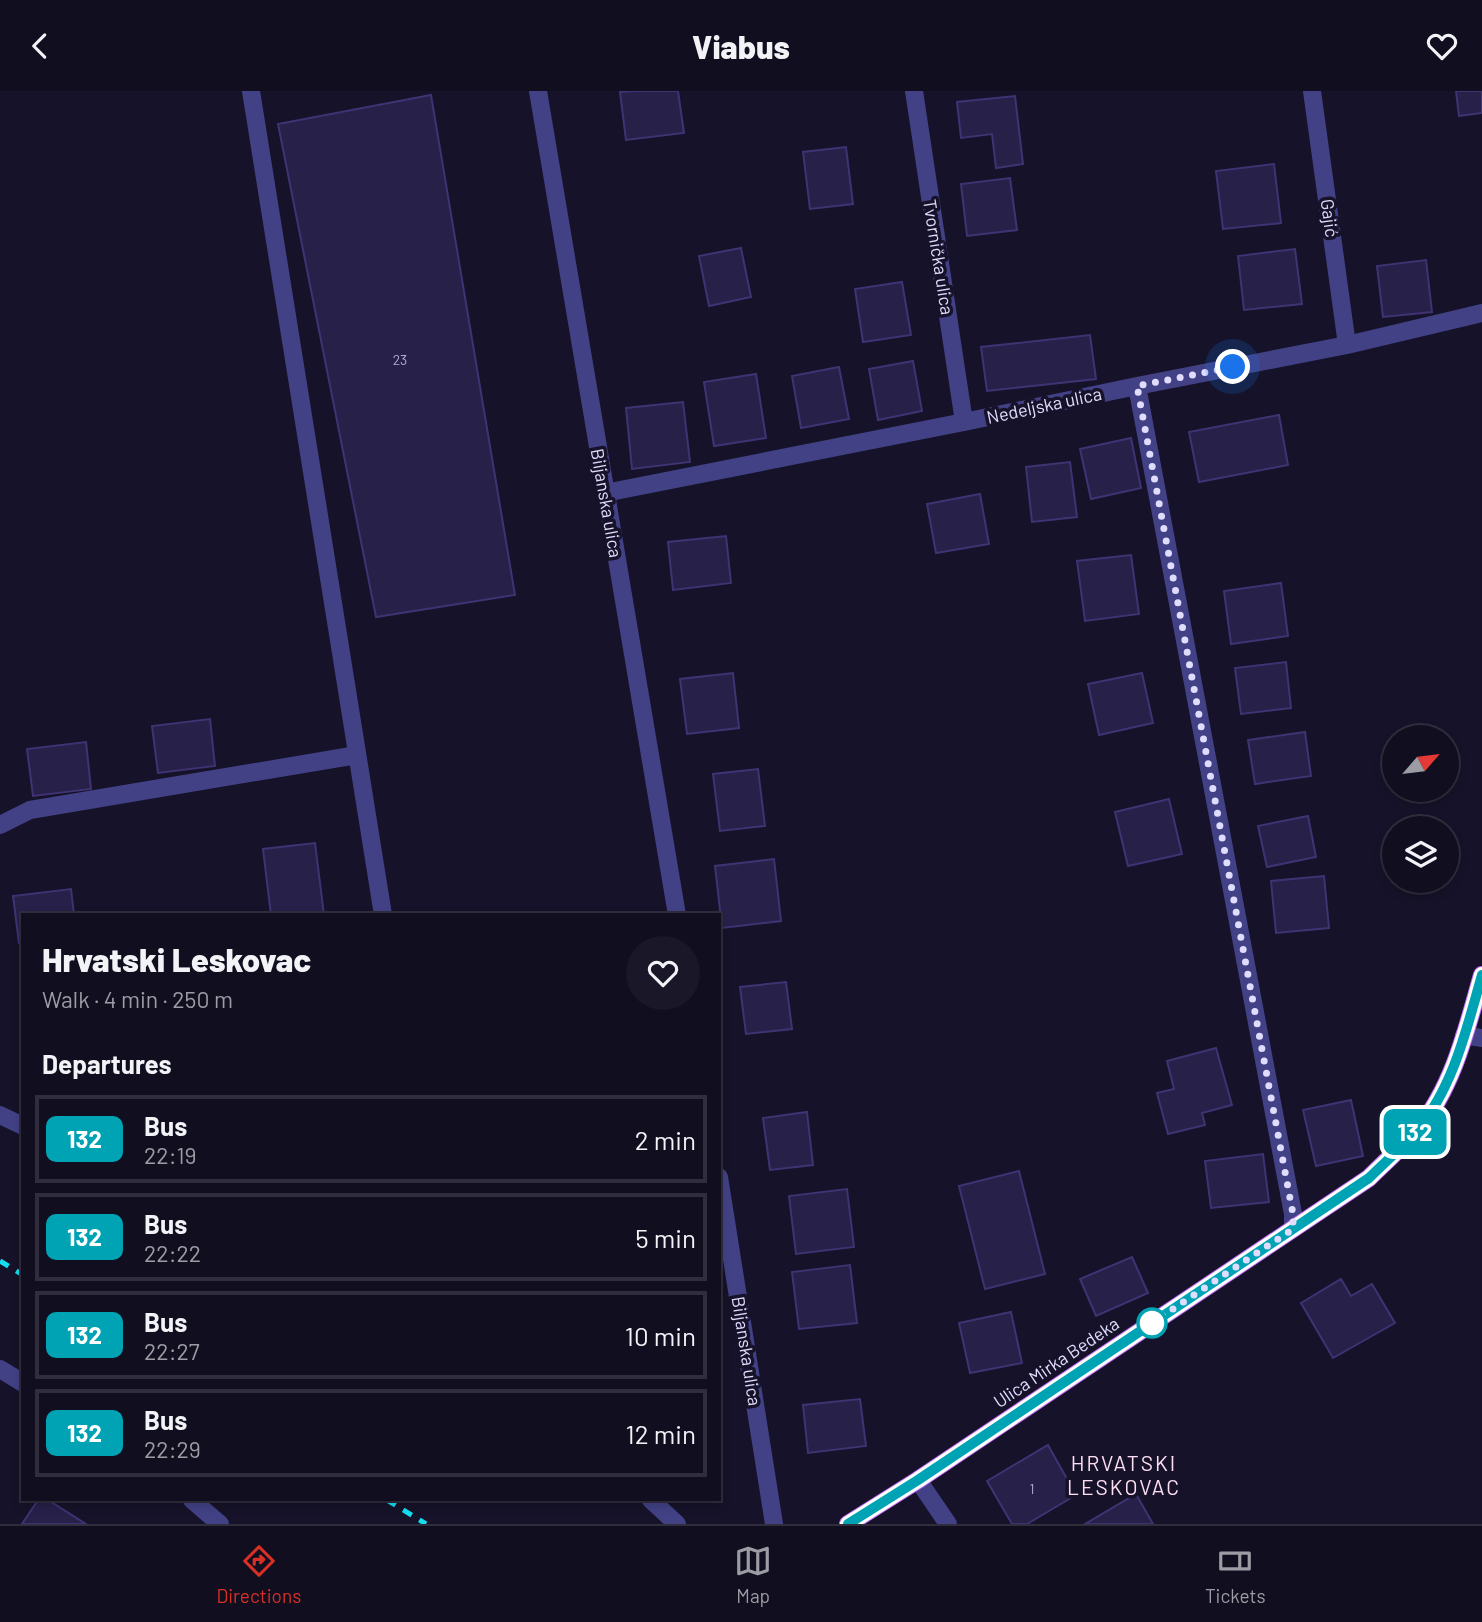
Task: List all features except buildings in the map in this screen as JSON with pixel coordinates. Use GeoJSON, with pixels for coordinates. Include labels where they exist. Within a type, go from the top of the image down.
{"type":"FeatureCollection","features":[{"type":"Feature","properties":{"kind":"main road","name":"Ulica Mirka Bedeka"},"geometry":{"type":"LineString","coordinates":[[848,1524],[1369,1178],[1419,1128],[1445,1089],[1473,1036],[1482,975]]}},
{"type":"Feature","properties":{"kind":"street"},"geometry":{"type":"LineString","coordinates":[[251,91],[383,913]]}},
{"type":"Feature","properties":{"kind":"street","name":"Biljanska ulica"},"geometry":{"type":"LineString","coordinates":[[538,91],[677,913]]}},
{"type":"Feature","properties":{"kind":"street","name":"Tvornička ulica"},"geometry":{"type":"LineString","coordinates":[[914,91],[964,422]]}},
{"type":"Feature","properties":{"kind":"street","name":"Gajić"},"geometry":{"type":"LineString","coordinates":[[1312,91],[1347,345]]}},
{"type":"Feature","properties":{"kind":"street","name":"Nedeljska ulica"},"geometry":{"type":"LineString","coordinates":[[605,493],[1347,345],[1482,313]]}},
{"type":"Feature","properties":{"kind":"street"},"geometry":{"type":"LineString","coordinates":[[1137,386],[1293,1214],[1293,1229]]}},
{"type":"Feature","properties":{"kind":"street"},"geometry":{"type":"LineString","coordinates":[[0,825],[30,810],[357,755]]}},
{"type":"Feature","properties":{"kind":"street"},"geometry":{"type":"LineString","coordinates":[[0,1115],[21,1125]]}},
{"type":"Feature","properties":{"kind":"street","name":"Biljanska ulica"},"geometry":{"type":"LineString","coordinates":[[721,1190],[774,1524]]}},
{"type":"Feature","properties":{"kind":"street"},"geometry":{"type":"LineString","coordinates":[[0,1369],[21,1382]]}},
{"type":"Feature","properties":{"kind":"street"},"geometry":{"type":"LineString","coordinates":[[918,1480],[948,1524]]}},
{"type":"Feature","properties":{"kind":"street"},"geometry":{"type":"LineString","coordinates":[[193,1501],[220,1524]]}},
{"type":"Feature","properties":{"kind":"street"},"geometry":{"type":"LineString","coordinates":[[652,1501],[677,1524]]}},
{"type":"Feature","properties":{"kind":"railway"},"geometry":{"type":"LineString","coordinates":[[0,1261],[21,1274]]}},
{"type":"Feature","properties":{"kind":"railway"},"geometry":{"type":"LineString","coordinates":[[389,1501],[426,1524]]}},
{"type":"Feature","properties":{"kind":"bus line","name":"132"},"geometry":{"type":"LineString","coordinates":[[848,1524],[1369,1178],[1419,1128],[1445,1089],[1482,975]]}},
{"type":"Feature","properties":{"kind":"district","name":"HRVATSKI LESKOVAC"},"geometry":{"type":"Point","coordinates":[1124,1474]}},
{"type":"Feature","properties":{"kind":"route"},"geometry":{"type":"LineString","coordinates":[[1152,1323],[1293,1229],[1293,1214],[1137,386],[1233,367]]}}]}
